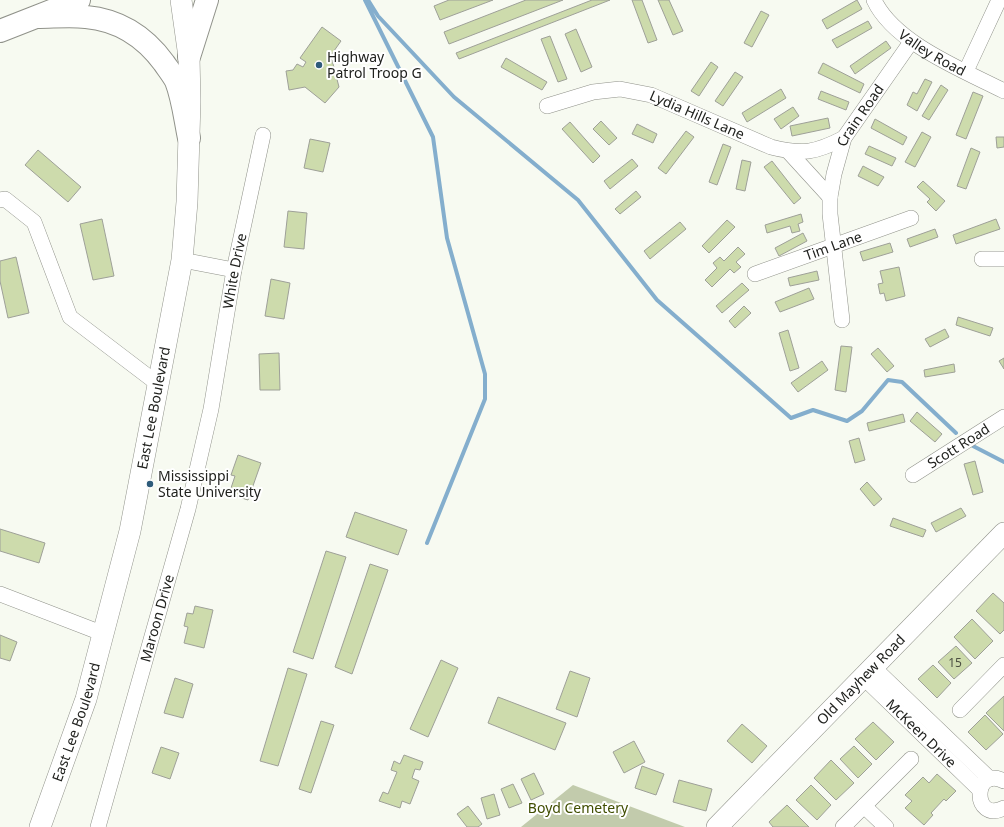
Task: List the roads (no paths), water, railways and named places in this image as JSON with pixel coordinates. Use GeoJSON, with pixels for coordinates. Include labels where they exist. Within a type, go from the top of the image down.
{"type":"FeatureCollection","features":[{"type":"Feature","properties":{"kind":"main road"},"geometry":{"type":"LineString","coordinates":[[0,31],[80,0]]}},
{"type":"Feature","properties":{"kind":"main road"},"geometry":{"type":"LineString","coordinates":[[189,57],[207,0]]}},
{"type":"Feature","properties":{"kind":"main road"},"geometry":{"type":"LineString","coordinates":[[37,16],[85,17],[98,19],[125,28],[141,37],[155,51],[175,80],[181,96],[189,138]]}},
{"type":"Feature","properties":{"kind":"street","name":"East Lee Boulevard"},"geometry":{"type":"LineString","coordinates":[[40,827],[86,699],[130,531],[182,260],[187,202],[189,57],[181,0]]}},
{"type":"Feature","properties":{"kind":"street","name":"Valley Road"},"geometry":{"type":"LineString","coordinates":[[874,0],[896,30],[911,42],[1004,91]]}},
{"type":"Feature","properties":{"kind":"street"},"geometry":{"type":"LineString","coordinates":[[966,71],[999,0]]}},
{"type":"Feature","properties":{"kind":"street","name":"Crain Road"},"geometry":{"type":"LineString","coordinates":[[842,320],[830,197],[834,174],[844,138],[911,42]]}},
{"type":"Feature","properties":{"kind":"street","name":"Lydia Hills Lane"},"geometry":{"type":"LineString","coordinates":[[547,106],[593,92],[620,88],[651,95],[771,147],[788,152],[802,153],[816,150],[830,146],[844,138]]}},
{"type":"Feature","properties":{"kind":"street","name":"White Drive"},"geometry":{"type":"LineString","coordinates":[[211,409],[234,270],[263,135]]}},
{"type":"Feature","properties":{"kind":"street"},"geometry":{"type":"LineString","coordinates":[[788,152],[830,197]]}},
{"type":"Feature","properties":{"kind":"street"},"geometry":{"type":"LineString","coordinates":[[0,200],[5,199],[34,222],[70,317],[158,384]]}},
{"type":"Feature","properties":{"kind":"street","name":"Tim Lane"},"geometry":{"type":"LineString","coordinates":[[755,274],[834,247],[911,218]]}},
{"type":"Feature","properties":{"kind":"street"},"geometry":{"type":"LineString","coordinates":[[982,259],[1004,260]]}},
{"type":"Feature","properties":{"kind":"street"},"geometry":{"type":"LineString","coordinates":[[182,260],[234,270]]}},
{"type":"Feature","properties":{"kind":"street","name":"Maroon Drive"},"geometry":{"type":"LineString","coordinates":[[98,827],[188,509],[211,409]]}},
{"type":"Feature","properties":{"kind":"street","name":"Scott Road"},"geometry":{"type":"LineString","coordinates":[[913,475],[1004,417]]}},
{"type":"Feature","properties":{"kind":"street","name":"Old Mayhew Road"},"geometry":{"type":"LineString","coordinates":[[717,827],[1004,533]]}},
{"type":"Feature","properties":{"kind":"street"},"geometry":{"type":"LineString","coordinates":[[0,594],[104,634]]}},
{"type":"Feature","properties":{"kind":"street"},"geometry":{"type":"LineString","coordinates":[[960,710],[1004,666]]}},
{"type":"Feature","properties":{"kind":"street","name":"McKeen Drive"},"geometry":{"type":"LineString","coordinates":[[868,672],[991,783],[980,800],[986,808],[1003,811]]}},
{"type":"Feature","properties":{"kind":"street"},"geometry":{"type":"LineString","coordinates":[[843,827],[911,759]]}},
{"type":"Feature","properties":{"kind":"street"},"geometry":{"type":"LineString","coordinates":[[864,806],[886,827]]}},
{"type":"Feature","properties":{"kind":"waterway"},"geometry":{"type":"LineString","coordinates":[[365,0],[433,137],[447,238],[485,374],[485,399],[427,543]]}},
{"type":"Feature","properties":{"kind":"waterway"},"geometry":{"type":"LineString","coordinates":[[368,0],[378,16],[454,97],[578,200],[657,300],[791,418],[813,410],[847,421],[862,411],[888,380],[902,382],[956,433]]}},
{"type":"Feature","properties":{"kind":"waterway"},"geometry":{"type":"LineString","coordinates":[[973,446],[1004,462]]}},
{"type":"Feature","properties":{"kind":"place","name":"Highway Patrol Troop G"},"geometry":{"type":"Point","coordinates":[319,65]}},
{"type":"Feature","properties":{"kind":"place","name":"Mississippi State University"},"geometry":{"type":"Point","coordinates":[150,484]}},
{"type":"Feature","properties":{"kind":"park label","name":"Boyd Cemetery"},"geometry":{"type":"Point","coordinates":[578,808]}}]}
